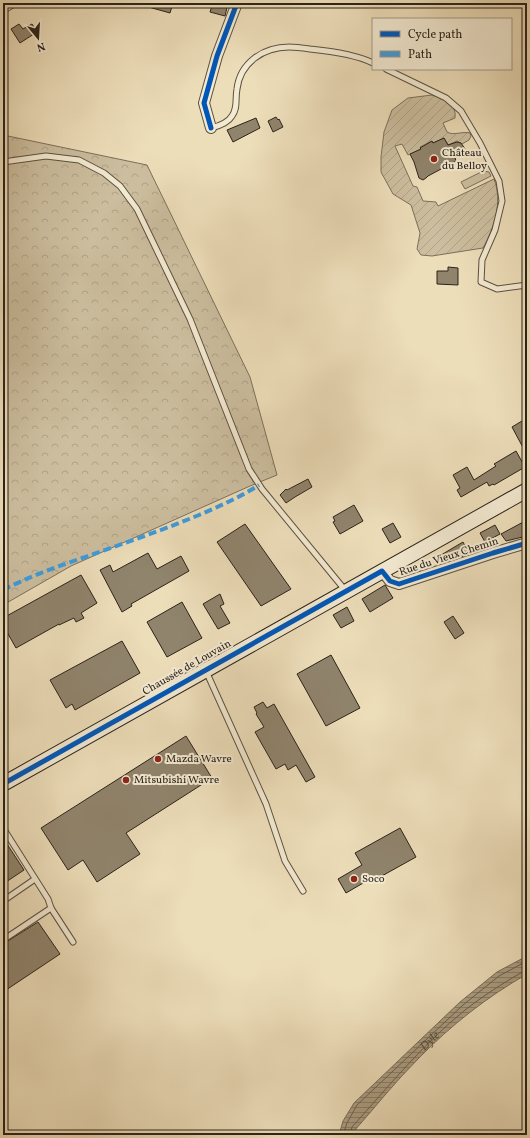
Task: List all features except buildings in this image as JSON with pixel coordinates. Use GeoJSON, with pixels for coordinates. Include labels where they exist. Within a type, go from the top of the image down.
{"type":"FeatureCollection","features":[{"type":"Feature","properties":{"kind":"main road","name":"Chaussée de Louvain"},"geometry":{"type":"LineString","coordinates":[[3,784],[527,490]]}},
{"type":"Feature","properties":{"kind":"street"},"geometry":{"type":"LineString","coordinates":[[3,8],[11,3]]}},
{"type":"Feature","properties":{"kind":"street"},"geometry":{"type":"LineString","coordinates":[[211,128],[204,103],[217,56],[237,3]]}},
{"type":"Feature","properties":{"kind":"street","name":"Rue du Vieux Chemin"},"geometry":{"type":"LineString","coordinates":[[382,571],[390,581],[399,584],[527,543]]}},
{"type":"Feature","properties":{"kind":"lane"},"geometry":{"type":"LineString","coordinates":[[211,128],[227,122],[232,116],[236,108],[237,89],[240,76],[248,63],[258,54],[273,49],[288,47],[333,52],[372,63]]}},
{"type":"Feature","properties":{"kind":"lane"},"geometry":{"type":"LineString","coordinates":[[388,70],[446,98],[461,111],[480,143],[498,181],[502,201],[495,230],[482,260],[481,282],[497,289],[527,285]]}},
{"type":"Feature","properties":{"kind":"lane"},"geometry":{"type":"LineString","coordinates":[[3,162],[46,156],[79,160],[104,173],[120,186],[136,209],[190,319],[249,469],[262,489],[346,591]]}},
{"type":"Feature","properties":{"kind":"lane"},"geometry":{"type":"LineString","coordinates":[[205,670],[266,804],[285,861],[303,892]]}},
{"type":"Feature","properties":{"kind":"lane"},"geometry":{"type":"LineString","coordinates":[[3,831],[5,831],[48,899],[51,908],[73,942]]}},
{"type":"Feature","properties":{"kind":"lane"},"geometry":{"type":"LineString","coordinates":[[3,901],[35,879]]}},
{"type":"Feature","properties":{"kind":"lane"},"geometry":{"type":"LineString","coordinates":[[3,940],[51,908]]}},
{"type":"Feature","properties":{"kind":"green space"},"geometry":{"type":"Polygon","coordinates":[[[432,95],[445,100],[452,105],[454,109],[455,118],[443,123],[447,132],[452,134],[470,133],[471,136],[469,140],[462,144],[457,141],[448,145],[444,138],[433,143],[432,141],[420,147],[421,149],[408,155],[402,144],[395,146],[413,186],[417,187],[423,201],[436,202],[438,206],[494,179],[498,197],[496,215],[491,232],[483,248],[432,256],[421,255],[417,249],[420,233],[411,205],[393,194],[381,172],[384,132],[392,110],[408,98],[432,95]]]}},
{"type":"Feature","properties":{"kind":"green space"},"geometry":{"type":"Polygon","coordinates":[[[3,135],[147,165],[250,377],[277,475],[71,566],[3,605],[3,135]]]}},
{"type":"Feature","properties":{"kind":"green space"},"geometry":{"type":"Polygon","coordinates":[[[483,171],[489,172],[491,176],[465,189],[461,182],[483,171]]]}},
{"type":"Feature","properties":{"kind":"water","name":"Dyle"},"geometry":{"type":"Polygon","coordinates":[[[527,956],[527,974],[470,1012],[443,1035],[410,1067],[355,1130],[354,1135],[339,1135],[343,1121],[354,1103],[460,1002],[497,972],[527,956]]]}},
{"type":"Feature","properties":{"kind":"marked path"},"geometry":{"type":"LineString","coordinates":[[3,590],[24,580],[199,515],[230,501],[259,485]]}},
{"type":"Feature","properties":{"kind":"cycle path"},"geometry":{"type":"LineString","coordinates":[[211,128],[204,103],[217,56],[237,3]]}},
{"type":"Feature","properties":{"kind":"cycle path"},"geometry":{"type":"LineString","coordinates":[[3,784],[382,571],[390,581],[399,584],[527,543]]}},
{"type":"Feature","properties":{"kind":"place","name":"Château du Belloy"},"geometry":{"type":"Point","coordinates":[434,159]}},
{"type":"Feature","properties":{"kind":"place","name":"Mazda Wavre"},"geometry":{"type":"Point","coordinates":[158,759]}},
{"type":"Feature","properties":{"kind":"place","name":"Mitsubishi Wavre"},"geometry":{"type":"Point","coordinates":[126,780]}},
{"type":"Feature","properties":{"kind":"place","name":"Soco"},"geometry":{"type":"Point","coordinates":[354,879]}}]}
